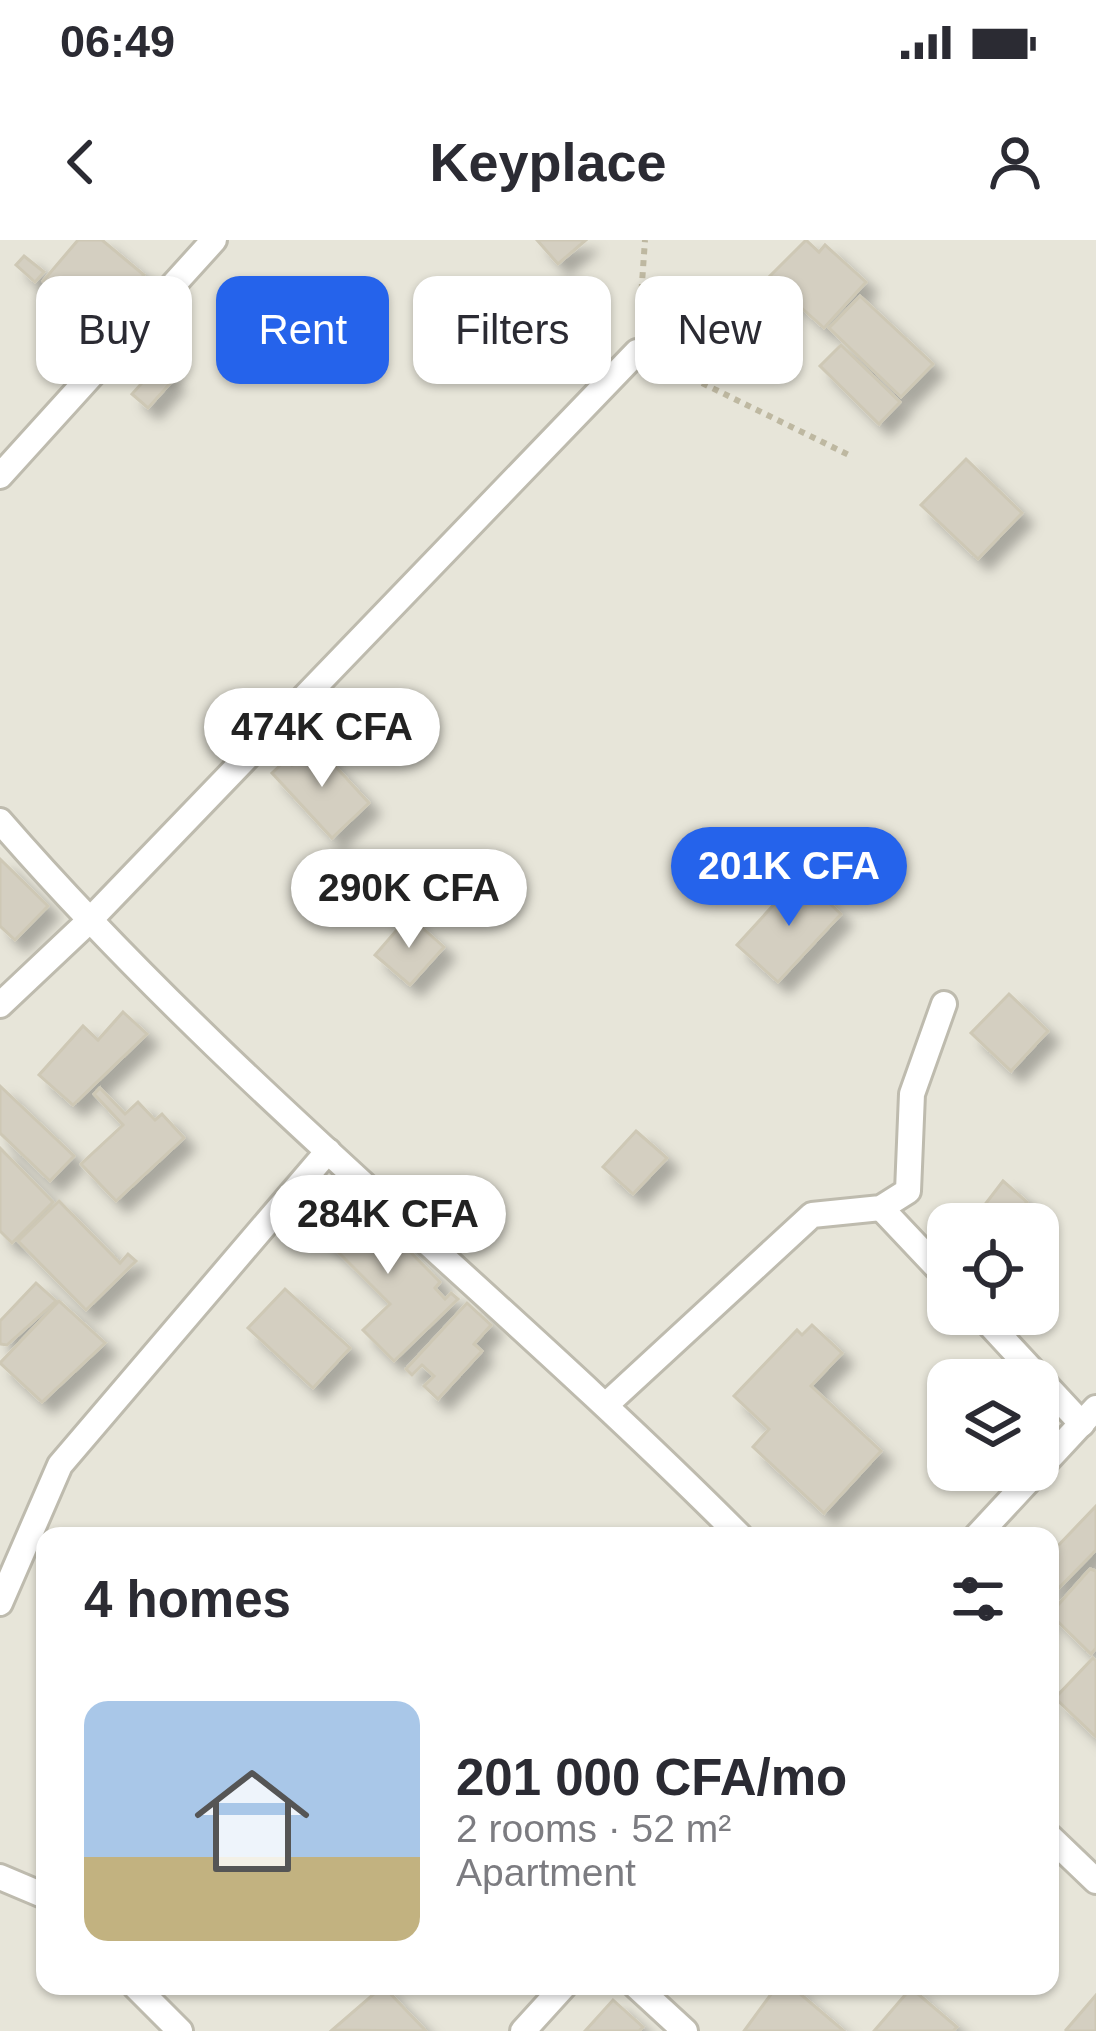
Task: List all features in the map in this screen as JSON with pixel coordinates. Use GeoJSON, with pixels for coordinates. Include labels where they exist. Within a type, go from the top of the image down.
{"type":"FeatureCollection","features":[{"type":"Feature","properties":{"kind":"street"},"geometry":{"type":"LineString","coordinates":[[0,476],[214,240]]}},
{"type":"Feature","properties":{"kind":"street"},"geometry":{"type":"LineString","coordinates":[[0,1005],[88,922],[635,355]]}},
{"type":"Feature","properties":{"kind":"street"},"geometry":{"type":"LineString","coordinates":[[0,820],[88,922],[328,1151],[608,1403],[731,1527]]}},
{"type":"Feature","properties":{"kind":"street"},"geometry":{"type":"LineString","coordinates":[[608,1403],[812,1215],[881,1208],[908,1191],[912,1094],[944,1004]]}},
{"type":"Feature","properties":{"kind":"street"},"geometry":{"type":"LineString","coordinates":[[0,1603],[60,1465],[328,1151]]}},
{"type":"Feature","properties":{"kind":"street"},"geometry":{"type":"LineString","coordinates":[[881,1208],[927,1257]]}},
{"type":"Feature","properties":{"kind":"street"},"geometry":{"type":"LineString","coordinates":[[985,1527],[1089,1416],[1002,1335]]}},
{"type":"Feature","properties":{"kind":"street"},"geometry":{"type":"LineString","coordinates":[[1059,1846],[1096,1881]]}},
{"type":"Feature","properties":{"kind":"street"},"geometry":{"type":"LineString","coordinates":[[0,1877],[36,1892]]}},
{"type":"Feature","properties":{"kind":"street"},"geometry":{"type":"LineString","coordinates":[[144,1995],[180,2031]]}},
{"type":"Feature","properties":{"kind":"street"},"geometry":{"type":"LineString","coordinates":[[523,2031],[556,1995]]}},
{"type":"Feature","properties":{"kind":"street"},"geometry":{"type":"LineString","coordinates":[[646,1995],[685,2031]]}},
{"type":"Feature","properties":{"kind":"path"},"geometry":{"type":"LineString","coordinates":[[643,276],[645,240]]}},
{"type":"Feature","properties":{"kind":"path"},"geometry":{"type":"LineString","coordinates":[[703,384],[853,458]]}},
{"type":"Feature","properties":{"kind":"shaded area"},"geometry":{"type":"Polygon","coordinates":[[[0,240],[1096,240],[1096,2031],[0,2031],[0,240]]]}},
{"type":"Feature","properties":{"kind":"building"},"geometry":{"type":"Polygon","coordinates":[[[78,240],[102,240],[144,275],[143,276],[47,276],[78,240]]]}},
{"type":"Feature","properties":{"kind":"building"},"geometry":{"type":"Polygon","coordinates":[[[537,240],[586,240],[558,264],[537,240]]]}},
{"type":"Feature","properties":{"kind":"building"},"geometry":{"type":"Polygon","coordinates":[[[806,240],[819,252],[825,245],[866,282],[824,328],[803,309],[803,276],[770,276],[806,240]]]}},
{"type":"Feature","properties":{"kind":"building"},"geometry":{"type":"Polygon","coordinates":[[[24,256],[44,272],[35,282],[16,265],[24,256]]]}},
{"type":"Feature","properties":{"kind":"building"},"geometry":{"type":"Polygon","coordinates":[[[860,296],[933,364],[901,397],[829,328],[860,296]]]}},
{"type":"Feature","properties":{"kind":"building"},"geometry":{"type":"Polygon","coordinates":[[[841,345],[900,402],[879,424],[820,366],[841,345]]]}},
{"type":"Feature","properties":{"kind":"building"},"geometry":{"type":"Polygon","coordinates":[[[141,384],[170,384],[148,408],[132,394],[141,384]]]}},
{"type":"Feature","properties":{"kind":"building"},"geometry":{"type":"Polygon","coordinates":[[[966,459],[1022,513],[978,559],[921,505],[966,459]]]}},
{"type":"Feature","properties":{"kind":"building"},"geometry":{"type":"Polygon","coordinates":[[[315,744],[369,803],[332,838],[272,773],[287,759],[292,765],[315,744]]]}},
{"type":"Feature","properties":{"kind":"building"},"geometry":{"type":"Polygon","coordinates":[[[0,859],[48,906],[15,940],[0,926],[0,859]]]}},
{"type":"Feature","properties":{"kind":"building"},"geometry":{"type":"Polygon","coordinates":[[[800,876],[841,914],[778,982],[737,945],[800,876]]]}},
{"type":"Feature","properties":{"kind":"building"},"geometry":{"type":"Polygon","coordinates":[[[409,916],[444,947],[410,985],[375,955],[409,916]]]}},
{"type":"Feature","properties":{"kind":"building"},"geometry":{"type":"Polygon","coordinates":[[[1009,994],[1048,1031],[1011,1071],[971,1033],[1009,994]]]}},
{"type":"Feature","properties":{"kind":"building"},"geometry":{"type":"Polygon","coordinates":[[[123,1012],[147,1034],[73,1105],[39,1075],[83,1026],[98,1040],[123,1012]]]}},
{"type":"Feature","properties":{"kind":"building"},"geometry":{"type":"Polygon","coordinates":[[[0,1086],[74,1156],[50,1181],[0,1133],[0,1086]]]}},
{"type":"Feature","properties":{"kind":"building"},"geometry":{"type":"Polygon","coordinates":[[[100,1088],[125,1114],[138,1102],[155,1120],[162,1114],[184,1138],[116,1201],[81,1164],[123,1125],[94,1094],[100,1088]]]}},
{"type":"Feature","properties":{"kind":"building"},"geometry":{"type":"Polygon","coordinates":[[[636,1131],[667,1158],[633,1194],[603,1167],[636,1131]]]}},
{"type":"Feature","properties":{"kind":"building"},"geometry":{"type":"Polygon","coordinates":[[[0,1148],[53,1202],[12,1243],[0,1231],[0,1148]]]}},
{"type":"Feature","properties":{"kind":"building"},"geometry":{"type":"Polygon","coordinates":[[[1003,1181],[1027,1202],[1026,1203],[986,1203],[1003,1181]]]}},
{"type":"Feature","properties":{"kind":"building"},"geometry":{"type":"Polygon","coordinates":[[[355,1196],[440,1282],[435,1288],[445,1299],[451,1293],[458,1299],[394,1361],[363,1330],[390,1304],[318,1232],[355,1196]]]}},
{"type":"Feature","properties":{"kind":"building"},"geometry":{"type":"Polygon","coordinates":[[[59,1201],[120,1263],[128,1254],[136,1261],[86,1310],[18,1241],[59,1201]]]}},
{"type":"Feature","properties":{"kind":"building"},"geometry":{"type":"Polygon","coordinates":[[[36,1283],[56,1301],[7,1345],[0,1344],[0,1321],[36,1283]]]}},
{"type":"Feature","properties":{"kind":"building"},"geometry":{"type":"Polygon","coordinates":[[[285,1289],[350,1348],[313,1388],[248,1328],[285,1289]]]}},
{"type":"Feature","properties":{"kind":"building"},"geometry":{"type":"Polygon","coordinates":[[[59,1301],[105,1343],[42,1402],[0,1363],[59,1301]]]}},
{"type":"Feature","properties":{"kind":"building"},"geometry":{"type":"Polygon","coordinates":[[[467,1303],[491,1325],[474,1344],[482,1351],[438,1399],[424,1386],[434,1376],[422,1365],[412,1375],[406,1369],[467,1303]]]}},
{"type":"Feature","properties":{"kind":"building"},"geometry":{"type":"Polygon","coordinates":[[[812,1325],[842,1353],[811,1386],[881,1451],[824,1513],[753,1447],[769,1429],[734,1396],[797,1330],[802,1335],[812,1325]]]}},
{"type":"Feature","properties":{"kind":"building"},"geometry":{"type":"Polygon","coordinates":[[[1096,1506],[1096,1550],[1059,1588],[1059,1545],[1096,1506]]]}},
{"type":"Feature","properties":{"kind":"building"},"geometry":{"type":"Polygon","coordinates":[[[1090,1569],[1096,1571],[1096,1648],[1091,1654],[1059,1623],[1059,1604],[1090,1569]]]}},
{"type":"Feature","properties":{"kind":"building"},"geometry":{"type":"Polygon","coordinates":[[[1093,1658],[1096,1661],[1096,1737],[1059,1702],[1059,1694],[1093,1658]]]}},
{"type":"Feature","properties":{"kind":"building"},"geometry":{"type":"Polygon","coordinates":[[[373,1995],[392,1995],[426,2031],[332,2030],[373,1995]]]}},
{"type":"Feature","properties":{"kind":"building"},"geometry":{"type":"Polygon","coordinates":[[[770,1995],[802,1995],[844,2031],[744,2031],[770,1995]]]}},
{"type":"Feature","properties":{"kind":"building"},"geometry":{"type":"Polygon","coordinates":[[[905,1995],[919,1995],[957,2027],[953,2031],[874,2031],[905,1995]]]}},
{"type":"Feature","properties":{"kind":"building"},"geometry":{"type":"Polygon","coordinates":[[[1096,1995],[1096,2031],[1067,2031],[1066,2030],[1096,1995]]]}},
{"type":"Feature","properties":{"kind":"building"},"geometry":{"type":"Polygon","coordinates":[[[613,2000],[643,2027],[639,2031],[585,2031],[613,2000]]]}}]}
